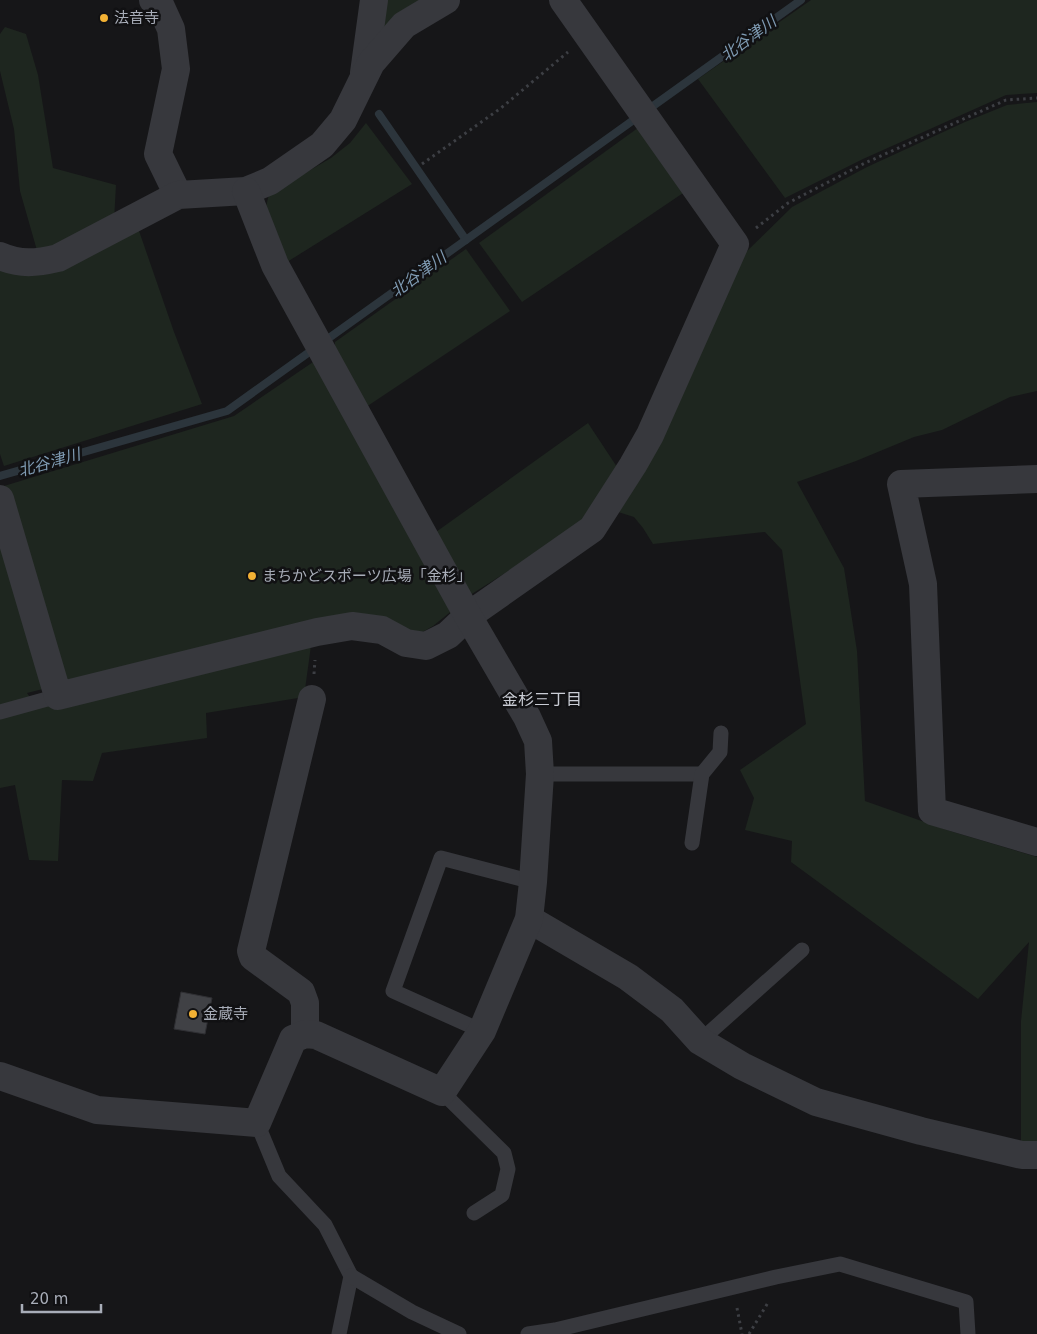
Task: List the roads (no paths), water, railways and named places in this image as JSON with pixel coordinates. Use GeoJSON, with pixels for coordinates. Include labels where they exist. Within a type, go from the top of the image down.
{"type":"FeatureCollection","features":[{"type":"Feature","properties":{"kind":"street"},"geometry":{"type":"LineString","coordinates":[[153,0],[160,7],[171,29],[176,69],[158,154],[178,196]]}},
{"type":"Feature","properties":{"kind":"street"},"geometry":{"type":"LineString","coordinates":[[363,81],[374,0]]}},
{"type":"Feature","properties":{"kind":"street"},"geometry":{"type":"LineString","coordinates":[[0,256],[21,263],[38,263],[58,258],[178,196],[246,191],[270,181],[322,145],[343,120],[371,64],[404,25],[446,0]]}},
{"type":"Feature","properties":{"kind":"street"},"geometry":{"type":"LineString","coordinates":[[0,500],[58,696],[317,632],[352,626],[382,630],[406,642],[426,646],[448,635],[468,616],[592,529],[650,435],[736,244],[563,0]]}},
{"type":"Feature","properties":{"kind":"street"},"geometry":{"type":"LineString","coordinates":[[0,1076],[97,1110],[257,1123],[293,1039],[305,1034],[316,1035],[442,1092],[482,1031],[528,919],[533,882],[540,774],[538,741],[527,717],[468,616],[275,265],[246,191]]}},
{"type":"Feature","properties":{"kind":"street"},"geometry":{"type":"LineString","coordinates":[[1037,479],[901,484],[924,584],[932,811],[1037,842]]}},
{"type":"Feature","properties":{"kind":"street"},"geometry":{"type":"LineString","coordinates":[[305,1034],[305,1003],[301,992],[253,958],[251,951],[312,699]]}},
{"type":"Feature","properties":{"kind":"street"},"geometry":{"type":"LineString","coordinates":[[528,919],[628,977],[672,1010],[700,1041],[742,1066],[816,1102],[921,1131],[1022,1155],[1037,1155]]}},
{"type":"Feature","properties":{"kind":"lane"},"geometry":{"type":"LineString","coordinates":[[0,712],[58,696]]}},
{"type":"Feature","properties":{"kind":"lane"},"geometry":{"type":"LineString","coordinates":[[692,843],[702,774],[720,752],[721,733]]}},
{"type":"Feature","properties":{"kind":"lane"},"geometry":{"type":"LineString","coordinates":[[540,774],[702,774]]}},
{"type":"Feature","properties":{"kind":"lane"},"geometry":{"type":"LineString","coordinates":[[482,1031],[393,991],[441,858],[533,882]]}},
{"type":"Feature","properties":{"kind":"lane"},"geometry":{"type":"LineString","coordinates":[[700,1041],[802,950]]}},
{"type":"Feature","properties":{"kind":"lane"},"geometry":{"type":"LineString","coordinates":[[442,1092],[504,1153],[508,1169],[502,1195],[474,1213]]}},
{"type":"Feature","properties":{"kind":"lane"},"geometry":{"type":"LineString","coordinates":[[257,1123],[279,1176],[325,1225],[350,1276],[412,1312],[459,1334]]}},
{"type":"Feature","properties":{"kind":"lane"},"geometry":{"type":"LineString","coordinates":[[528,1334],[554,1330],[776,1277],[840,1264],[966,1302],[968,1334]]}},
{"type":"Feature","properties":{"kind":"lane"},"geometry":{"type":"LineString","coordinates":[[340,1334],[350,1276]]}},
{"type":"Feature","properties":{"kind":"waterway","name":"北谷津川"},"geometry":{"type":"LineString","coordinates":[[0,476],[227,411],[801,0]]}},
{"type":"Feature","properties":{"kind":"waterway"},"geometry":{"type":"LineString","coordinates":[[379,114],[466,240]]}},
{"type":"Feature","properties":{"kind":"place","name":"法音寺"},"geometry":{"type":"Point","coordinates":[104,18]}},
{"type":"Feature","properties":{"kind":"place","name":"まちかどスポーツ広場「金杉」"},"geometry":{"type":"Point","coordinates":[252,576]}},
{"type":"Feature","properties":{"kind":"place","name":"金蔵寺"},"geometry":{"type":"Point","coordinates":[193,1014]}},
{"type":"Feature","properties":{"kind":"district","name":"金杉三丁目"},"geometry":{"type":"Point","coordinates":[542,699]}}]}
